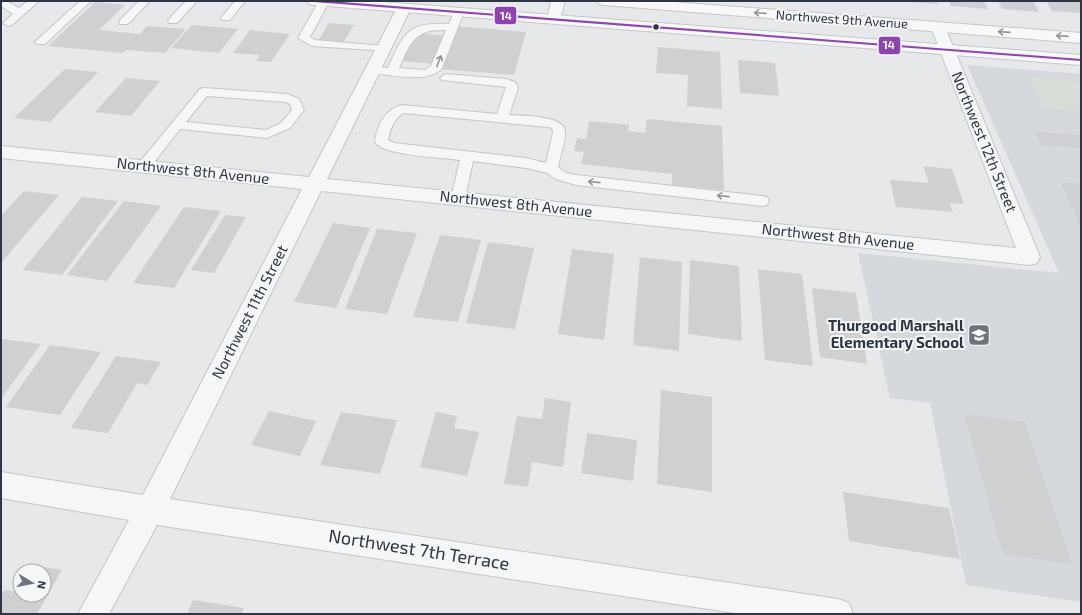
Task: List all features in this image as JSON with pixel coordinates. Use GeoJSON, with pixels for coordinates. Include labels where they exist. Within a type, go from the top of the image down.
{"type":"FeatureCollection","features":[{"type":"Feature","properties":{"kind":"main road","name":"Northwest 9th Avenue"},"geometry":{"type":"LineString","coordinates":[[319,1],[352,2],[404,8],[1081,60]]}},
{"type":"Feature","properties":{"kind":"main road","name":"Northwest 9th Avenue"},"geometry":{"type":"LineString","coordinates":[[604,1],[1081,38]]}},
{"type":"Feature","properties":{"kind":"street"},"geometry":{"type":"LineString","coordinates":[[554,19],[558,1]]}},
{"type":"Feature","properties":{"kind":"street","name":"Northwest 11th Street"},"geometry":{"type":"LineString","coordinates":[[93,614],[150,510],[315,184],[383,71],[387,42],[404,8]]}},
{"type":"Feature","properties":{"kind":"street","name":"Northwest 12th Street"},"geometry":{"type":"LineString","coordinates":[[938,26],[1030,257]]}},
{"type":"Feature","properties":{"kind":"street","name":"Northwest 8th Avenue"},"geometry":{"type":"LineString","coordinates":[[1,152],[1030,257]]}},
{"type":"Feature","properties":{"kind":"street","name":"Northwest 7th Terrace"},"geometry":{"type":"LineString","coordinates":[[1,484],[150,510],[838,614]]}},
{"type":"Feature","properties":{"kind":"lane"},"geometry":{"type":"LineString","coordinates":[[4,20],[19,13],[34,1]]}},
{"type":"Feature","properties":{"kind":"lane"},"geometry":{"type":"LineString","coordinates":[[42,42],[86,1]]}},
{"type":"Feature","properties":{"kind":"lane"},"geometry":{"type":"LineString","coordinates":[[124,22],[145,1]]}},
{"type":"Feature","properties":{"kind":"lane"},"geometry":{"type":"LineString","coordinates":[[173,21],[192,1]]}},
{"type":"Feature","properties":{"kind":"lane"},"geometry":{"type":"LineString","coordinates":[[226,18],[240,1]]}},
{"type":"Feature","properties":{"kind":"lane"},"geometry":{"type":"LineString","coordinates":[[319,1],[304,38],[312,43],[387,42],[409,36]]}},
{"type":"Feature","properties":{"kind":"lane"},"geometry":{"type":"LineString","coordinates":[[3,8],[19,13]]}},
{"type":"Feature","properties":{"kind":"lane"},"geometry":{"type":"LineString","coordinates":[[383,71],[426,74],[431,72],[436,68],[459,12]]}},
{"type":"Feature","properties":{"kind":"lane"},"geometry":{"type":"LineString","coordinates":[[383,71],[409,36],[415,31],[426,27],[452,27]]}},
{"type":"Feature","properties":{"kind":"lane"},"geometry":{"type":"LineString","coordinates":[[446,78],[506,83],[512,85],[502,118]]}},
{"type":"Feature","properties":{"kind":"lane"},"geometry":{"type":"LineString","coordinates":[[144,166],[177,125],[204,92],[287,98],[295,102],[298,110],[290,122],[280,130],[267,134],[177,125]]}},
{"type":"Feature","properties":{"kind":"lane"},"geometry":{"type":"LineString","coordinates":[[551,169],[559,132],[558,126],[550,123],[402,109],[396,110],[393,113],[382,136],[381,142],[391,147],[526,163],[551,169],[561,176],[576,180],[762,201]]}},
{"type":"Feature","properties":{"kind":"lane"},"geometry":{"type":"LineString","coordinates":[[458,198],[467,156]]}},
{"type":"Feature","properties":{"kind":"shaded area","name":"Thurgood Marshall Elementary School"},"geometry":{"type":"Polygon","coordinates":[[[967,65],[1081,74],[1081,602],[966,585],[930,403],[890,398],[858,253],[1059,273],[967,65]]]}},
{"type":"Feature","properties":{"kind":"shaded area"},"geometry":{"type":"Polygon","coordinates":[[[1028,76],[1081,81],[1081,111],[1045,108],[1028,76]]]}},
{"type":"Feature","properties":{"kind":"building"},"geometry":{"type":"Polygon","coordinates":[[[936,1],[938,4],[912,2],[936,1]]]}},
{"type":"Feature","properties":{"kind":"building"},"geometry":{"type":"Polygon","coordinates":[[[949,1],[984,1],[988,9],[951,6],[949,1]]]}},
{"type":"Feature","properties":{"kind":"building"},"geometry":{"type":"Polygon","coordinates":[[[998,1],[1033,1],[1039,12],[1002,9],[998,1]]]}},
{"type":"Feature","properties":{"kind":"building"},"geometry":{"type":"Polygon","coordinates":[[[1046,1],[1081,1],[1081,13],[1052,11],[1046,1]]]}},
{"type":"Feature","properties":{"kind":"building"},"geometry":{"type":"Polygon","coordinates":[[[95,2],[125,5],[99,30],[140,34],[147,26],[186,29],[165,53],[126,50],[123,53],[48,46],[95,2]]]}},
{"type":"Feature","properties":{"kind":"building"},"geometry":{"type":"Polygon","coordinates":[[[329,23],[354,25],[343,43],[318,41],[329,23]]]}},
{"type":"Feature","properties":{"kind":"building"},"geometry":{"type":"Polygon","coordinates":[[[192,25],[238,29],[219,53],[171,48],[192,25]]]}},
{"type":"Feature","properties":{"kind":"building"},"geometry":{"type":"Polygon","coordinates":[[[455,26],[526,32],[514,75],[438,69],[455,26]]]}},
{"type":"Feature","properties":{"kind":"building"},"geometry":{"type":"Polygon","coordinates":[[[250,30],[290,34],[271,62],[256,61],[260,55],[233,53],[250,30]]]}},
{"type":"Feature","properties":{"kind":"building"},"geometry":{"type":"Polygon","coordinates":[[[414,33],[448,36],[436,64],[401,61],[414,33]]]}},
{"type":"Feature","properties":{"kind":"building"},"geometry":{"type":"Polygon","coordinates":[[[658,47],[720,52],[722,109],[687,106],[688,75],[656,73],[658,47]]]}},
{"type":"Feature","properties":{"kind":"building"},"geometry":{"type":"Polygon","coordinates":[[[738,60],[775,63],[779,96],[740,93],[738,60]]]}},
{"type":"Feature","properties":{"kind":"building"},"geometry":{"type":"Polygon","coordinates":[[[65,69],[98,72],[50,122],[14,118],[65,69]]]}},
{"type":"Feature","properties":{"kind":"building"},"geometry":{"type":"Polygon","coordinates":[[[126,78],[160,81],[131,116],[95,112],[126,78]]]}},
{"type":"Feature","properties":{"kind":"building"},"geometry":{"type":"Polygon","coordinates":[[[647,119],[722,126],[724,190],[672,185],[672,174],[581,164],[584,152],[574,151],[577,138],[586,139],[589,121],[629,125],[628,131],[645,133],[647,119]]]}},
{"type":"Feature","properties":{"kind":"building"},"geometry":{"type":"Polygon","coordinates":[[[1035,132],[1081,135],[1081,148],[1041,145],[1035,132]]]}},
{"type":"Feature","properties":{"kind":"building"},"geometry":{"type":"Polygon","coordinates":[[[923,166],[952,169],[964,204],[950,203],[953,212],[896,207],[890,180],[929,183],[923,166]]]}},
{"type":"Feature","properties":{"kind":"building"},"geometry":{"type":"Polygon","coordinates":[[[1060,182],[1081,184],[1081,227],[1060,182]]]}},
{"type":"Feature","properties":{"kind":"building"},"geometry":{"type":"Polygon","coordinates":[[[24,191],[59,195],[1,263],[1,216],[24,191]]]}},
{"type":"Feature","properties":{"kind":"building"},"geometry":{"type":"Polygon","coordinates":[[[82,197],[118,201],[62,275],[23,270],[82,197]]]}},
{"type":"Feature","properties":{"kind":"building"},"geometry":{"type":"Polygon","coordinates":[[[124,201],[161,206],[107,281],[67,275],[124,201]]]}},
{"type":"Feature","properties":{"kind":"building"},"geometry":{"type":"Polygon","coordinates":[[[184,207],[221,211],[174,288],[133,283],[184,207]]]}},
{"type":"Feature","properties":{"kind":"building"},"geometry":{"type":"Polygon","coordinates":[[[225,215],[246,217],[214,273],[191,270],[225,215]]]}},
{"type":"Feature","properties":{"kind":"building"},"geometry":{"type":"Polygon","coordinates":[[[333,223],[370,228],[336,308],[294,302],[333,223]]]}},
{"type":"Feature","properties":{"kind":"building"},"geometry":{"type":"Polygon","coordinates":[[[377,229],[417,233],[387,314],[345,309],[377,229]]]}},
{"type":"Feature","properties":{"kind":"building"},"geometry":{"type":"Polygon","coordinates":[[[440,235],[481,240],[458,322],[413,317],[440,235]]]}},
{"type":"Feature","properties":{"kind":"building"},"geometry":{"type":"Polygon","coordinates":[[[488,242],[534,248],[515,329],[466,323],[488,242]]]}},
{"type":"Feature","properties":{"kind":"building"},"geometry":{"type":"Polygon","coordinates":[[[572,249],[614,254],[604,340],[558,334],[572,249]]]}},
{"type":"Feature","properties":{"kind":"building"},"geometry":{"type":"Polygon","coordinates":[[[640,257],[682,262],[679,351],[633,345],[640,257]]]}},
{"type":"Feature","properties":{"kind":"building"},"geometry":{"type":"Polygon","coordinates":[[[690,260],[739,266],[742,341],[688,334],[690,260]]]}},
{"type":"Feature","properties":{"kind":"building"},"geometry":{"type":"Polygon","coordinates":[[[758,269],[802,274],[813,366],[765,360],[758,269]]]}},
{"type":"Feature","properties":{"kind":"building"},"geometry":{"type":"Polygon","coordinates":[[[812,288],[856,293],[867,364],[820,357],[812,288]]]}},
{"type":"Feature","properties":{"kind":"building"},"geometry":{"type":"Polygon","coordinates":[[[1,339],[41,344],[1,399],[1,339]]]}},
{"type":"Feature","properties":{"kind":"building"},"geometry":{"type":"Polygon","coordinates":[[[50,345],[101,352],[60,415],[6,407],[50,345]]]}},
{"type":"Feature","properties":{"kind":"building"},"geometry":{"type":"Polygon","coordinates":[[[116,356],[161,362],[147,385],[137,383],[108,433],[71,428],[116,356]]]}},
{"type":"Feature","properties":{"kind":"building"},"geometry":{"type":"Polygon","coordinates":[[[661,390],[712,397],[712,492],[657,484],[661,390]]]}},
{"type":"Feature","properties":{"kind":"building"},"geometry":{"type":"Polygon","coordinates":[[[545,398],[571,402],[563,467],[532,462],[528,487],[504,484],[517,416],[542,419],[545,398]]]}},
{"type":"Feature","properties":{"kind":"building"},"geometry":{"type":"Polygon","coordinates":[[[269,411],[316,421],[300,456],[251,445],[269,411]]]}},
{"type":"Feature","properties":{"kind":"building"},"geometry":{"type":"Polygon","coordinates":[[[341,412],[397,420],[380,474],[320,465],[341,412]]]}},
{"type":"Feature","properties":{"kind":"building"},"geometry":{"type":"Polygon","coordinates":[[[436,412],[457,416],[454,428],[479,432],[467,476],[420,467],[436,412]]]}},
{"type":"Feature","properties":{"kind":"building"},"geometry":{"type":"Polygon","coordinates":[[[964,414],[1025,422],[1072,564],[1003,554],[964,414]]]}},
{"type":"Feature","properties":{"kind":"building"},"geometry":{"type":"Polygon","coordinates":[[[587,433],[637,440],[633,481],[581,473],[587,433]]]}},
{"type":"Feature","properties":{"kind":"building"},"geometry":{"type":"Polygon","coordinates":[[[843,492],[949,508],[960,559],[849,541],[843,492]]]}},
{"type":"Feature","properties":{"kind":"building"},"geometry":{"type":"Polygon","coordinates":[[[52,568],[62,570],[52,588],[52,568]]]}},
{"type":"Feature","properties":{"kind":"building"},"geometry":{"type":"Polygon","coordinates":[[[4,590],[12,591],[12,603],[43,603],[37,614],[1,614],[1,595],[4,590]]]}},
{"type":"Feature","properties":{"kind":"building"},"geometry":{"type":"Polygon","coordinates":[[[193,600],[244,608],[241,614],[187,614],[193,600]]]}},
{"type":"Feature","properties":{"kind":"transit line","name":"14"},"geometry":{"type":"LineString","coordinates":[[314,1],[1081,60]]}},
{"type":"Feature","properties":{"kind":"place","name":"Thurgood Marshall Elementary School"},"geometry":{"type":"Point","coordinates":[979,335]}}]}
